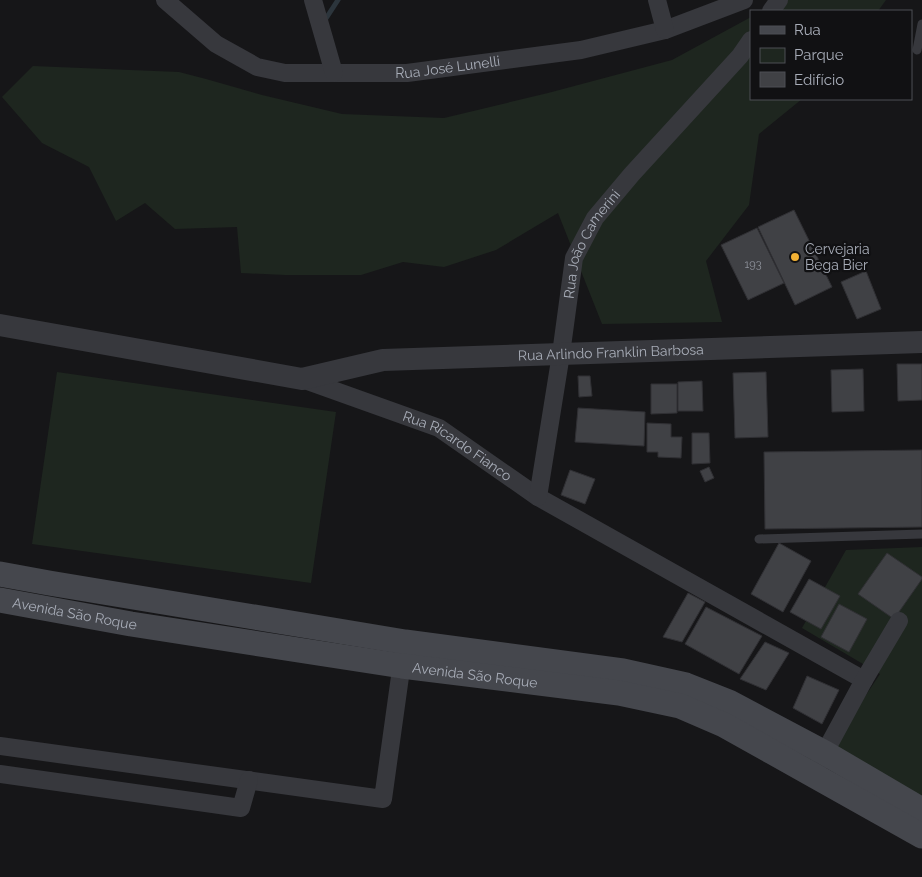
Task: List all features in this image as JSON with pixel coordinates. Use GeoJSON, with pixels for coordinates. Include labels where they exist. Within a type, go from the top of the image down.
{"type":"FeatureCollection","features":[{"type":"Feature","properties":{"kind":"main road","name":"Avenida São Roque"},"geometry":{"type":"LineString","coordinates":[[0,574],[234,614],[404,654]]}},
{"type":"Feature","properties":{"kind":"main road","name":"Avenida São Roque"},"geometry":{"type":"LineString","coordinates":[[0,600],[230,640],[404,654],[621,682],[818,764],[922,810]]}},
{"type":"Feature","properties":{"kind":"main road"},"geometry":{"type":"LineString","coordinates":[[230,640],[234,614]]}},
{"type":"Feature","properties":{"kind":"main road","name":"Avenida São Roque"},"geometry":{"type":"LineString","coordinates":[[818,764],[922,836]]}},
{"type":"Feature","properties":{"kind":"street","name":"Rua José Lunelli"},"geometry":{"type":"LineString","coordinates":[[166,0],[216,44],[258,66],[285,73],[407,73],[572,51],[665,30],[744,0]]}},
{"type":"Feature","properties":{"kind":"street"},"geometry":{"type":"LineString","coordinates":[[313,0],[334,73]]}},
{"type":"Feature","properties":{"kind":"street"},"geometry":{"type":"LineString","coordinates":[[657,0],[665,30]]}},
{"type":"Feature","properties":{"kind":"street","name":"Rua João Camerini"},"geometry":{"type":"LineString","coordinates":[[538,497],[574,258],[595,218],[632,174],[740,56],[750,41]]}},
{"type":"Feature","properties":{"kind":"street","name":"Rua Ricardo Fianco"},"geometry":{"type":"LineString","coordinates":[[2,324],[302,379],[439,428],[538,497],[864,680]]}},
{"type":"Feature","properties":{"kind":"street","name":"Rua Arlindo Franklin Barbosa"},"geometry":{"type":"LineString","coordinates":[[302,379],[383,360],[922,342]]}},
{"type":"Feature","properties":{"kind":"street"},"geometry":{"type":"LineString","coordinates":[[818,764],[864,680],[899,622]]}},
{"type":"Feature","properties":{"kind":"street"},"geometry":{"type":"LineString","coordinates":[[0,746],[383,798],[404,654]]}},
{"type":"Feature","properties":{"kind":"street"},"geometry":{"type":"LineString","coordinates":[[0,774],[241,808],[249,780]]}},
{"type":"Feature","properties":{"kind":"lane"},"geometry":{"type":"LineString","coordinates":[[917,50],[922,24]]}},
{"type":"Feature","properties":{"kind":"lane"},"geometry":{"type":"LineString","coordinates":[[759,540],[922,534]]}},
{"type":"Feature","properties":{"kind":"green space"},"geometry":{"type":"Polygon","coordinates":[[[782,0],[886,0],[879,10],[764,10],[782,0]]]}},
{"type":"Feature","properties":{"kind":"green space"},"geometry":{"type":"Polygon","coordinates":[[[750,18],[750,100],[801,100],[759,134],[749,205],[706,261],[722,322],[602,324],[558,213],[496,250],[444,267],[403,262],[361,275],[241,273],[237,227],[175,229],[145,203],[116,221],[89,167],[42,143],[2,97],[33,66],[179,72],[262,95],[342,114],[444,118],[672,60],[750,18]]]}},
{"type":"Feature","properties":{"kind":"green space"},"geometry":{"type":"Polygon","coordinates":[[[57,372],[336,412],[311,583],[32,544],[57,372]]]}},
{"type":"Feature","properties":{"kind":"green space"},"geometry":{"type":"Polygon","coordinates":[[[922,547],[922,800],[830,749],[880,674],[802,628],[846,550],[922,547]]]}},
{"type":"Feature","properties":{"kind":"building","name":"Cervejaria Bega Bier"},"geometry":{"type":"Polygon","coordinates":[[[794,210],[832,287],[795,305],[758,227],[794,210]]]}},
{"type":"Feature","properties":{"kind":"building"},"geometry":{"type":"Polygon","coordinates":[[[757,228],[784,283],[748,300],[721,245],[757,228]]]}},
{"type":"Feature","properties":{"kind":"building"},"geometry":{"type":"Polygon","coordinates":[[[866,271],[881,309],[857,319],[841,282],[866,271]]]}},
{"type":"Feature","properties":{"kind":"building"},"geometry":{"type":"Polygon","coordinates":[[[897,364],[922,364],[922,400],[898,401],[897,364]]]}},
{"type":"Feature","properties":{"kind":"building"},"geometry":{"type":"Polygon","coordinates":[[[863,369],[864,411],[832,412],[831,370],[863,369]]]}},
{"type":"Feature","properties":{"kind":"building"},"geometry":{"type":"Polygon","coordinates":[[[766,372],[768,437],[735,438],[733,373],[766,372]]]}},
{"type":"Feature","properties":{"kind":"building"},"geometry":{"type":"Polygon","coordinates":[[[578,376],[590,376],[592,396],[579,397],[578,376]]]}},
{"type":"Feature","properties":{"kind":"building"},"geometry":{"type":"Polygon","coordinates":[[[702,381],[703,411],[678,411],[678,382],[702,381]]]}},
{"type":"Feature","properties":{"kind":"building"},"geometry":{"type":"Polygon","coordinates":[[[651,384],[677,384],[677,413],[651,414],[651,384]]]}},
{"type":"Feature","properties":{"kind":"building"},"geometry":{"type":"Polygon","coordinates":[[[578,408],[645,412],[644,446],[575,442],[578,408]]]}},
{"type":"Feature","properties":{"kind":"building"},"geometry":{"type":"Polygon","coordinates":[[[647,423],[671,424],[671,437],[682,437],[681,458],[658,457],[658,452],[647,452],[647,423]]]}},
{"type":"Feature","properties":{"kind":"building"},"geometry":{"type":"Polygon","coordinates":[[[692,433],[709,433],[710,463],[692,464],[692,433]]]}},
{"type":"Feature","properties":{"kind":"building"},"geometry":{"type":"Polygon","coordinates":[[[922,450],[922,527],[765,529],[764,452],[922,450]]]}},
{"type":"Feature","properties":{"kind":"building"},"geometry":{"type":"Polygon","coordinates":[[[709,467],[714,478],[705,482],[700,471],[709,467]]]}},
{"type":"Feature","properties":{"kind":"building"},"geometry":{"type":"Polygon","coordinates":[[[570,470],[595,479],[585,504],[561,495],[570,470]]]}},
{"type":"Feature","properties":{"kind":"building"},"geometry":{"type":"Polygon","coordinates":[[[779,543],[811,561],[783,612],[751,594],[779,543]]]}},
{"type":"Feature","properties":{"kind":"building"},"geometry":{"type":"Polygon","coordinates":[[[887,553],[922,577],[894,619],[858,594],[887,553]]]}},
{"type":"Feature","properties":{"kind":"building"},"geometry":{"type":"Polygon","coordinates":[[[809,579],[840,596],[821,629],[790,612],[809,579]]]}},
{"type":"Feature","properties":{"kind":"building"},"geometry":{"type":"Polygon","coordinates":[[[688,593],[705,602],[682,642],[663,637],[688,593]]]}},
{"type":"Feature","properties":{"kind":"building"},"geometry":{"type":"Polygon","coordinates":[[[839,604],[867,619],[849,652],[821,637],[839,604]]]}},
{"type":"Feature","properties":{"kind":"building"},"geometry":{"type":"Polygon","coordinates":[[[706,607],[762,636],[739,674],[685,644],[706,607]]]}},
{"type":"Feature","properties":{"kind":"building"},"geometry":{"type":"Polygon","coordinates":[[[765,642],[789,653],[766,690],[740,679],[765,642]]]}},
{"type":"Feature","properties":{"kind":"building"},"geometry":{"type":"Polygon","coordinates":[[[807,676],[839,690],[822,724],[793,708],[807,676]]]}},
{"type":"Feature","properties":{"kind":"waterway"},"geometry":{"type":"LineString","coordinates":[[323,23],[338,0]]}},
{"type":"Feature","properties":{"kind":"place","name":"Cervejaria Bega Bier"},"geometry":{"type":"Point","coordinates":[795,257]}}]}
